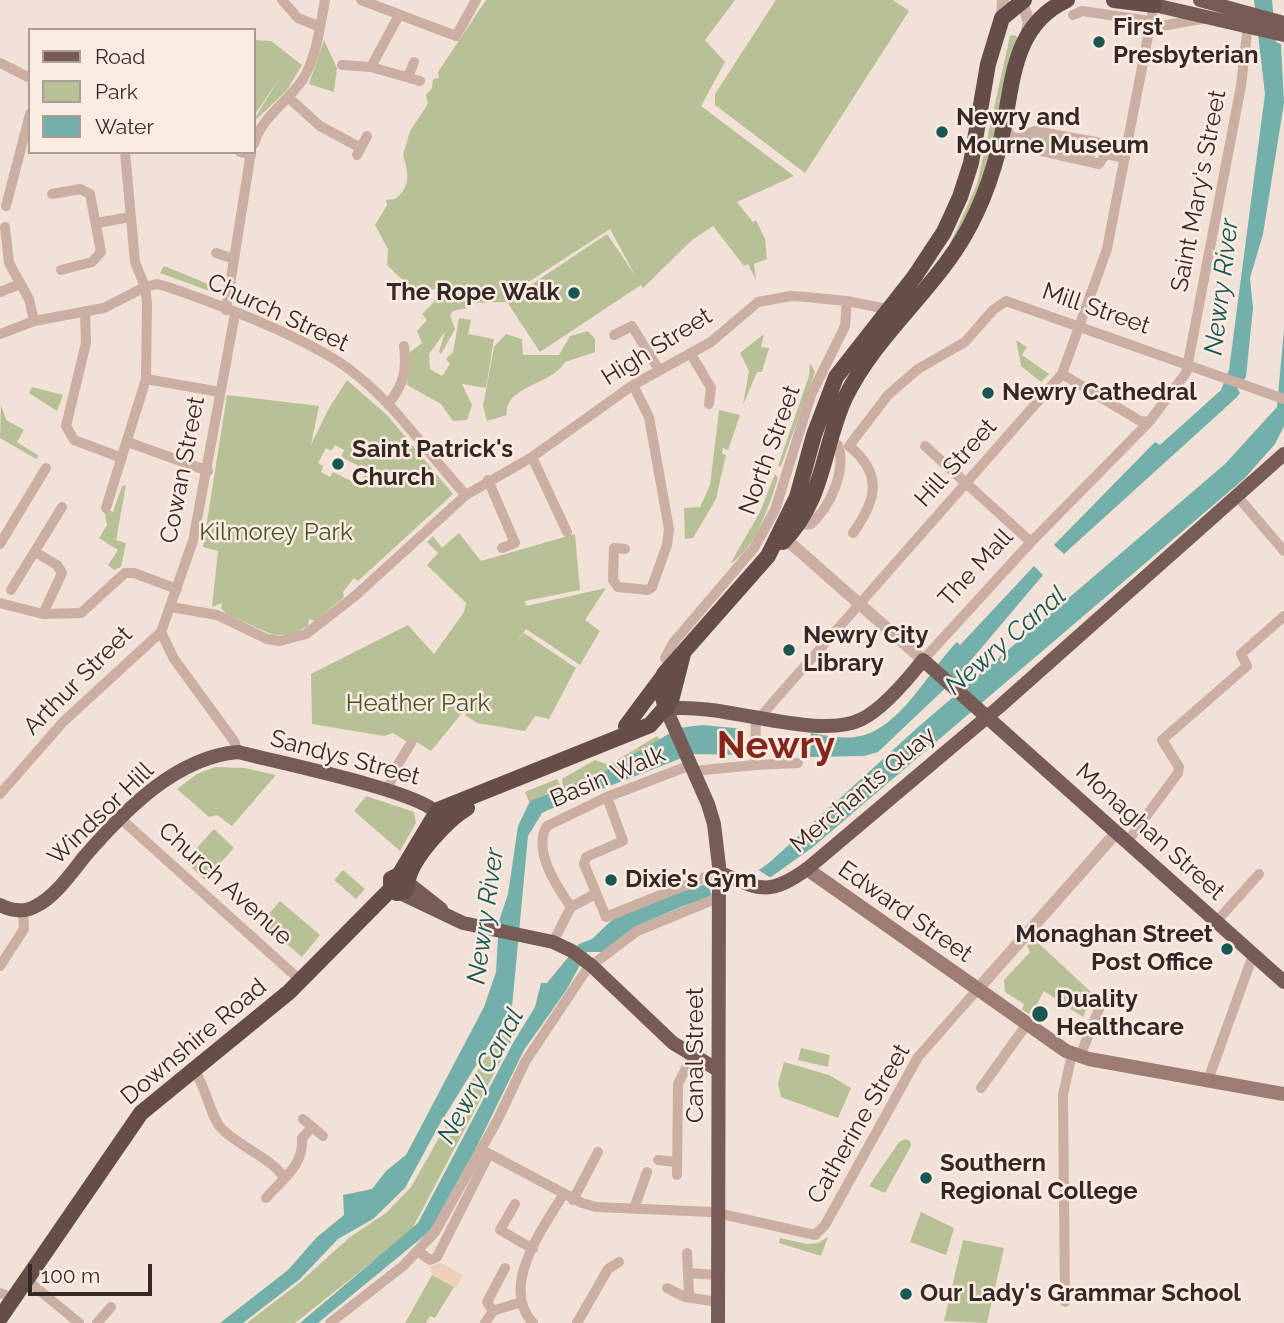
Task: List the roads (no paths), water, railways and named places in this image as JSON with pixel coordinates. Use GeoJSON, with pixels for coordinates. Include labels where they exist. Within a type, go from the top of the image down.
{"type":"FeatureCollection","features":[{"type":"Feature","properties":{"kind":"highway"},"geometry":{"type":"LineString","coordinates":[[1012,8],[1048,0]]}},
{"type":"Feature","properties":{"kind":"highway"},"geometry":{"type":"LineString","coordinates":[[1114,0],[1152,11]]}},
{"type":"Feature","properties":{"kind":"highway"},"geometry":{"type":"LineString","coordinates":[[783,536],[827,397],[848,358],[948,261],[968,230],[987,188],[999,149],[1026,35],[1039,17],[1070,7]]}},
{"type":"Feature","properties":{"kind":"highway"},"geometry":{"type":"LineString","coordinates":[[1012,8],[1011,27],[1026,35]]}},
{"type":"Feature","properties":{"kind":"highway"},"geometry":{"type":"LineString","coordinates":[[626,726],[783,536],[797,525],[816,490],[839,444],[846,396],[934,250],[960,197],[971,163],[988,64],[1012,8]]}},
{"type":"Feature","properties":{"kind":"highway"},"geometry":{"type":"LineString","coordinates":[[443,816],[471,795],[503,786],[650,725],[665,710],[670,671]]}},
{"type":"Feature","properties":{"kind":"highway"},"geometry":{"type":"LineString","coordinates":[[609,740],[649,713],[665,710]]}},
{"type":"Feature","properties":{"kind":"highway","name":"Downshire Road"},"geometry":{"type":"LineString","coordinates":[[0,1318],[7,1296],[27,1280],[141,1113],[301,981],[368,908],[401,884],[443,816]]}},
{"type":"Feature","properties":{"kind":"main road"},"geometry":{"type":"LineString","coordinates":[[1199,0],[1233,4],[1250,21],[1284,35]]}},
{"type":"Feature","properties":{"kind":"main road"},"geometry":{"type":"LineString","coordinates":[[1152,11],[1284,23]]}},
{"type":"Feature","properties":{"kind":"main road","name":"Merchants Quay"},"geometry":{"type":"LineString","coordinates":[[722,895],[752,887],[779,887],[807,869],[981,713],[1238,497],[1284,454]]}},
{"type":"Feature","properties":{"kind":"main road","name":"Monaghan Street"},"geometry":{"type":"LineString","coordinates":[[927,663],[1284,982]]}},
{"type":"Feature","properties":{"kind":"main road","name":"The Mall"},"geometry":{"type":"LineString","coordinates":[[665,710],[687,706],[758,719],[831,726],[853,722],[871,713],[927,663]]}},
{"type":"Feature","properties":{"kind":"main road","name":"Canal Street"},"geometry":{"type":"LineString","coordinates":[[665,710],[691,765],[714,824],[721,875],[718,1323]]}},
{"type":"Feature","properties":{"kind":"main road","name":"Sandys Street"},"geometry":{"type":"LineString","coordinates":[[238,752],[419,800],[443,816]]}},
{"type":"Feature","properties":{"kind":"main road","name":"Windsor Hill"},"geometry":{"type":"LineString","coordinates":[[23,911],[43,902],[121,819],[171,778],[199,760],[238,752]]}},
{"type":"Feature","properties":{"kind":"main road","name":"Edward Street"},"geometry":{"type":"LineString","coordinates":[[807,869],[977,990],[1080,1056]]}},
{"type":"Feature","properties":{"kind":"main road"},"geometry":{"type":"LineString","coordinates":[[721,875],[752,887]]}},
{"type":"Feature","properties":{"kind":"main road"},"geometry":{"type":"LineString","coordinates":[[401,884],[418,888],[450,917],[496,931],[553,942],[582,959],[673,1043],[718,1070]]}},
{"type":"Feature","properties":{"kind":"main road"},"geometry":{"type":"LineString","coordinates":[[0,905],[23,911]]}},
{"type":"Feature","properties":{"kind":"main road"},"geometry":{"type":"LineString","coordinates":[[1080,1056],[1284,1094]]}},
{"type":"Feature","properties":{"kind":"street"},"geometry":{"type":"LineString","coordinates":[[282,0],[298,18],[320,27]]}},
{"type":"Feature","properties":{"kind":"street"},"geometry":{"type":"LineString","coordinates":[[256,136],[289,98],[308,69],[325,0]]}},
{"type":"Feature","properties":{"kind":"street"},"geometry":{"type":"LineString","coordinates":[[361,0],[456,36],[476,0]]}},
{"type":"Feature","properties":{"kind":"street"},"geometry":{"type":"LineString","coordinates":[[1070,7],[1082,11],[1152,11],[1164,23],[1217,18]]}},
{"type":"Feature","properties":{"kind":"street"},"geometry":{"type":"LineString","coordinates":[[1012,8],[1029,22],[1026,35]]}},
{"type":"Feature","properties":{"kind":"street","name":"Hill Street"},"geometry":{"type":"LineString","coordinates":[[758,719],[1062,374],[1107,249],[1152,11]]}},
{"type":"Feature","properties":{"kind":"street"},"geometry":{"type":"LineString","coordinates":[[372,67],[399,15]]}},
{"type":"Feature","properties":{"kind":"street","name":"Saint Mary's Street"},"geometry":{"type":"LineString","coordinates":[[1188,364],[1241,86],[1250,21]]}},
{"type":"Feature","properties":{"kind":"street"},"geometry":{"type":"LineString","coordinates":[[408,77],[414,62]]}},
{"type":"Feature","properties":{"kind":"street"},"geometry":{"type":"LineString","coordinates":[[0,63],[28,77]]}},
{"type":"Feature","properties":{"kind":"street"},"geometry":{"type":"LineString","coordinates":[[342,65],[372,67],[420,80]]}},
{"type":"Feature","properties":{"kind":"street"},"geometry":{"type":"LineString","coordinates":[[289,98],[320,126],[359,152],[367,136]]}},
{"type":"Feature","properties":{"kind":"street"},"geometry":{"type":"LineString","coordinates":[[6,206],[28,122]]}},
{"type":"Feature","properties":{"kind":"street"},"geometry":{"type":"LineString","coordinates":[[1004,126],[1013,138],[1099,164],[1106,154]]}},
{"type":"Feature","properties":{"kind":"street"},"geometry":{"type":"LineString","coordinates":[[999,149],[1025,142],[1035,131],[1101,143],[1106,154]]}},
{"type":"Feature","properties":{"kind":"street"},"geometry":{"type":"LineString","coordinates":[[106,508],[146,379],[145,287],[135,262],[125,154]]}},
{"type":"Feature","properties":{"kind":"street","name":"Cowan Street"},"geometry":{"type":"LineString","coordinates":[[161,632],[193,541],[208,471],[249,154]]}},
{"type":"Feature","properties":{"kind":"street"},"geometry":{"type":"LineString","coordinates":[[1106,154],[1125,158]]}},
{"type":"Feature","properties":{"kind":"street"},"geometry":{"type":"LineString","coordinates":[[52,194],[86,190],[90,194],[101,252],[97,258],[61,270]]}},
{"type":"Feature","properties":{"kind":"street"},"geometry":{"type":"LineString","coordinates":[[97,223],[130,217]]}},
{"type":"Feature","properties":{"kind":"street"},"geometry":{"type":"LineString","coordinates":[[5,227],[9,262],[29,299],[34,321]]}},
{"type":"Feature","properties":{"kind":"street"},"geometry":{"type":"LineString","coordinates":[[216,253],[234,258]]}},
{"type":"Feature","properties":{"kind":"street"},"geometry":{"type":"LineString","coordinates":[[0,292],[20,284]]}},
{"type":"Feature","properties":{"kind":"street","name":"Church Street"},"geometry":{"type":"LineString","coordinates":[[145,287],[157,284],[168,287],[230,312],[337,362],[388,404],[466,495]]}},
{"type":"Feature","properties":{"kind":"street"},"geometry":{"type":"LineString","coordinates":[[0,334],[34,321],[111,305],[145,287]]}},
{"type":"Feature","properties":{"kind":"street","name":"High Street"},"geometry":{"type":"LineString","coordinates":[[171,607],[217,615],[267,639],[281,641],[300,637],[348,602],[466,495],[532,457],[633,385],[691,354],[758,302],[791,296],[846,301],[892,316]]}},
{"type":"Feature","properties":{"kind":"street","name":"North Street"},"geometry":{"type":"LineString","coordinates":[[670,671],[664,658],[681,633],[754,548],[775,510],[811,395],[845,326],[846,301]]}},
{"type":"Feature","properties":{"kind":"street","name":"Mill Street"},"geometry":{"type":"LineString","coordinates":[[839,444],[918,369],[965,342],[993,310],[1006,301],[1080,325],[1284,400]]}},
{"type":"Feature","properties":{"kind":"street"},"geometry":{"type":"LineString","coordinates":[[85,311],[86,343],[70,399],[66,426],[74,440],[122,458]]}},
{"type":"Feature","properties":{"kind":"street"},"geometry":{"type":"LineString","coordinates":[[614,335],[632,326],[659,370]]}},
{"type":"Feature","properties":{"kind":"street"},"geometry":{"type":"LineString","coordinates":[[388,404],[403,382],[406,366],[404,346]]}},
{"type":"Feature","properties":{"kind":"street"},"geometry":{"type":"LineString","coordinates":[[691,354],[711,388],[709,404]]}},
{"type":"Feature","properties":{"kind":"street","name":"The Mall"},"geometry":{"type":"LineString","coordinates":[[927,663],[1031,542],[1149,422],[1184,376],[1188,364]]}},
{"type":"Feature","properties":{"kind":"street"},"geometry":{"type":"LineString","coordinates":[[1062,374],[1140,421],[1149,422]]}},
{"type":"Feature","properties":{"kind":"street"},"geometry":{"type":"LineString","coordinates":[[146,379],[220,392]]}},
{"type":"Feature","properties":{"kind":"street"},"geometry":{"type":"LineString","coordinates":[[625,549],[614,548],[613,580],[618,587],[648,590],[652,587],[667,545],[669,529],[649,418],[633,385]]}},
{"type":"Feature","properties":{"kind":"street"},"geometry":{"type":"LineString","coordinates":[[814,435],[839,444],[866,465],[874,491],[866,516],[853,533]]}},
{"type":"Feature","properties":{"kind":"street"},"geometry":{"type":"LineString","coordinates":[[128,442],[208,471]]}},
{"type":"Feature","properties":{"kind":"street"},"geometry":{"type":"LineString","coordinates":[[925,446],[1031,542]]}},
{"type":"Feature","properties":{"kind":"street"},"geometry":{"type":"LineString","coordinates":[[532,457],[567,532]]}},
{"type":"Feature","properties":{"kind":"street"},"geometry":{"type":"LineString","coordinates":[[0,544],[46,468]]}},
{"type":"Feature","properties":{"kind":"street"},"geometry":{"type":"LineString","coordinates":[[488,480],[515,543],[502,548]]}},
{"type":"Feature","properties":{"kind":"street"},"geometry":{"type":"LineString","coordinates":[[1238,497],[1284,551]]}},
{"type":"Feature","properties":{"kind":"street"},"geometry":{"type":"LineString","coordinates":[[11,590],[62,507]]}},
{"type":"Feature","properties":{"kind":"street"},"geometry":{"type":"LineString","coordinates":[[783,536],[927,663]]}},
{"type":"Feature","properties":{"kind":"street"},"geometry":{"type":"LineString","coordinates":[[35,552],[57,565],[62,573],[43,614]]}},
{"type":"Feature","properties":{"kind":"street"},"geometry":{"type":"LineString","coordinates":[[0,603],[43,614],[81,613],[125,573],[134,573],[177,589]]}},
{"type":"Feature","properties":{"kind":"street"},"geometry":{"type":"LineString","coordinates":[[977,990],[1178,773],[1179,767],[1162,740],[1247,666],[1241,654],[1284,616]]}},
{"type":"Feature","properties":{"kind":"street"},"geometry":{"type":"LineString","coordinates":[[161,632],[174,659],[234,741],[238,752]]}},
{"type":"Feature","properties":{"kind":"street","name":"Arthur Street"},"geometry":{"type":"LineString","coordinates":[[0,794],[63,722],[161,632]]}},
{"type":"Feature","properties":{"kind":"street"},"geometry":{"type":"LineString","coordinates":[[755,761],[758,719]]}},
{"type":"Feature","properties":{"kind":"street"},"geometry":{"type":"LineString","coordinates":[[387,791],[397,766],[411,743]]}},
{"type":"Feature","properties":{"kind":"street","name":"Basin Walk"},"geometry":{"type":"LineString","coordinates":[[571,907],[558,889],[542,849],[542,834],[554,820],[691,765],[755,761],[798,763]]}},
{"type":"Feature","properties":{"kind":"street"},"geometry":{"type":"LineString","coordinates":[[607,797],[623,841],[586,857],[583,864],[606,917],[721,875]]}},
{"type":"Feature","properties":{"kind":"street","name":"Church Avenue"},"geometry":{"type":"LineString","coordinates":[[121,819],[301,981]]}},
{"type":"Feature","properties":{"kind":"street"},"geometry":{"type":"LineString","coordinates":[[1216,922],[1259,873]]}},
{"type":"Feature","properties":{"kind":"street"},"geometry":{"type":"LineString","coordinates":[[553,942],[571,907],[595,894]]}},
{"type":"Feature","properties":{"kind":"street"},"geometry":{"type":"LineString","coordinates":[[418,1251],[430,1260],[437,1257],[532,1051],[584,974],[582,959],[637,931],[722,895]]}},
{"type":"Feature","properties":{"kind":"street"},"geometry":{"type":"LineString","coordinates":[[0,966],[24,929],[23,911]]}},
{"type":"Feature","properties":{"kind":"street"},"geometry":{"type":"LineString","coordinates":[[1208,1080],[1253,955]]}},
{"type":"Feature","properties":{"kind":"street","name":"Catherine Street"},"geometry":{"type":"LineString","coordinates":[[718,1213],[815,1234],[825,1225],[918,1057],[977,990]]}},
{"type":"Feature","properties":{"kind":"street"},"geometry":{"type":"LineString","coordinates":[[1065,1302],[1063,1095],[1104,997]]}},
{"type":"Feature","properties":{"kind":"street"},"geometry":{"type":"LineString","coordinates":[[981,1088],[1027,1024]]}},
{"type":"Feature","properties":{"kind":"street"},"geometry":{"type":"LineString","coordinates":[[677,1175],[678,1084],[693,1054]]}},
{"type":"Feature","properties":{"kind":"street"},"geometry":{"type":"LineString","coordinates":[[194,1070],[211,1101],[212,1112],[218,1124],[283,1176]]}},
{"type":"Feature","properties":{"kind":"street"},"geometry":{"type":"LineString","coordinates":[[303,1119],[323,1136]]}},
{"type":"Feature","properties":{"kind":"street"},"geometry":{"type":"LineString","coordinates":[[266,1198],[283,1176],[296,1167],[303,1152],[302,1138],[312,1127]]}},
{"type":"Feature","properties":{"kind":"street"},"geometry":{"type":"LineString","coordinates":[[485,1152],[568,1197],[596,1207],[635,1206],[718,1213]]}},
{"type":"Feature","properties":{"kind":"street"},"geometry":{"type":"LineString","coordinates":[[330,1323],[418,1251],[435,1232],[485,1152]]}},
{"type":"Feature","properties":{"kind":"street"},"geometry":{"type":"LineString","coordinates":[[533,1323],[521,1302],[520,1285],[533,1249],[598,1152]]}},
{"type":"Feature","properties":{"kind":"street"},"geometry":{"type":"LineString","coordinates":[[658,1160],[676,1162]]}},
{"type":"Feature","properties":{"kind":"street"},"geometry":{"type":"LineString","coordinates":[[635,1206],[647,1172]]}},
{"type":"Feature","properties":{"kind":"street"},"geometry":{"type":"LineString","coordinates":[[515,1205],[500,1230],[533,1249]]}},
{"type":"Feature","properties":{"kind":"street"},"geometry":{"type":"LineString","coordinates":[[687,1253],[688,1294]]}},
{"type":"Feature","properties":{"kind":"street"},"geometry":{"type":"LineString","coordinates":[[576,1323],[608,1269],[620,1262]]}},
{"type":"Feature","properties":{"kind":"street"},"geometry":{"type":"LineString","coordinates":[[493,1311],[487,1302],[505,1268]]}},
{"type":"Feature","properties":{"kind":"street"},"geometry":{"type":"LineString","coordinates":[[689,1273],[718,1275]]}},
{"type":"Feature","properties":{"kind":"street"},"geometry":{"type":"LineString","coordinates":[[27,1280],[79,1323]]}},
{"type":"Feature","properties":{"kind":"street"},"geometry":{"type":"LineString","coordinates":[[667,1289],[685,1297],[718,1302]]}},
{"type":"Feature","properties":{"kind":"street"},"geometry":{"type":"LineString","coordinates":[[485,1323],[493,1311],[521,1302]]}},
{"type":"Feature","properties":{"kind":"street"},"geometry":{"type":"LineString","coordinates":[[97,1323],[111,1307]]}},
{"type":"Feature","properties":{"kind":"water"},"geometry":{"type":"Polygon","coordinates":[[[1254,0],[1272,0],[1276,42],[1281,44],[1284,103],[1263,234],[1250,278],[1253,308],[1246,377],[1237,388],[1240,393],[1236,398],[1064,554],[1054,545],[1155,442],[1160,445],[1221,390],[1229,370],[1265,94],[1254,0]]]}},
{"type":"Feature","properties":{"kind":"water"},"geometry":{"type":"Polygon","coordinates":[[[1284,328],[1284,426],[1275,444],[1245,478],[813,847],[771,877],[683,906],[639,925],[602,952],[587,952],[567,989],[524,1050],[474,1152],[430,1231],[318,1323],[300,1323],[418,1223],[513,1043],[535,1007],[541,983],[547,983],[579,944],[592,939],[612,920],[668,896],[754,869],[759,870],[770,862],[917,728],[1225,464],[1277,407],[1284,328]]]}},
{"type":"Feature","properties":{"kind":"water"},"geometry":{"type":"Polygon","coordinates":[[[1034,566],[1043,575],[956,678],[878,752],[864,756],[810,757],[811,733],[855,737],[871,733],[885,724],[912,698],[957,642],[960,645],[1034,566]]]}},
{"type":"Feature","properties":{"kind":"water"},"geometry":{"type":"Polygon","coordinates":[[[702,725],[744,729],[743,755],[692,754],[542,813],[528,836],[512,1007],[438,1127],[405,1188],[373,1219],[338,1239],[300,1279],[243,1323],[220,1323],[288,1270],[317,1237],[344,1215],[343,1195],[372,1189],[386,1171],[406,1155],[484,1007],[496,972],[499,921],[508,894],[518,826],[530,801],[603,772],[679,728],[702,725]]]}},
{"type":"Feature","properties":{"kind":"place","name":"First Presbyterian"},"geometry":{"type":"Point","coordinates":[1099,42]}},
{"type":"Feature","properties":{"kind":"place","name":"Newry and Mourne Museum"},"geometry":{"type":"Point","coordinates":[942,132]}},
{"type":"Feature","properties":{"kind":"place","name":"The Rope Walk"},"geometry":{"type":"Point","coordinates":[574,293]}},
{"type":"Feature","properties":{"kind":"place","name":"Newry Cathedral"},"geometry":{"type":"Point","coordinates":[988,393]}},
{"type":"Feature","properties":{"kind":"place","name":"Saint Patrick's Church"},"geometry":{"type":"Point","coordinates":[338,464]}},
{"type":"Feature","properties":{"kind":"place","name":"Newry City Library"},"geometry":{"type":"Point","coordinates":[789,650]}},
{"type":"Feature","properties":{"kind":"place","name":"Dixie's Gym"},"geometry":{"type":"Point","coordinates":[611,880]}},
{"type":"Feature","properties":{"kind":"place","name":"Monaghan Street Post Office"},"geometry":{"type":"Point","coordinates":[1227,949]}},
{"type":"Feature","properties":{"kind":"place","name":"Duality Healthcare"},"geometry":{"type":"Point","coordinates":[1040,1014]}},
{"type":"Feature","properties":{"kind":"place","name":"Southern Regional College"},"geometry":{"type":"Point","coordinates":[926,1178]}},
{"type":"Feature","properties":{"kind":"place","name":"Our Lady's Grammar School"},"geometry":{"type":"Point","coordinates":[906,1294]}},
{"type":"Feature","properties":{"kind":"district","name":"Newry"},"geometry":{"type":"Point","coordinates":[776,747]}},
{"type":"Feature","properties":{"kind":"water label","name":"Newry River"},"geometry":{"type":"Point","coordinates":[1222,287]}},
{"type":"Feature","properties":{"kind":"water label","name":"Newry Canal"},"geometry":{"type":"Point","coordinates":[1006,641]}},
{"type":"Feature","properties":{"kind":"water label","name":"Newry River"},"geometry":{"type":"Point","coordinates":[486,916]}},
{"type":"Feature","properties":{"kind":"water label","name":"Newry Canal"},"geometry":{"type":"Point","coordinates":[481,1076]}},
{"type":"Feature","properties":{"kind":"park label","name":"Kilmorey Park"},"geometry":{"type":"Point","coordinates":[276,533]}},
{"type":"Feature","properties":{"kind":"park label","name":"Heather Park"},"geometry":{"type":"Point","coordinates":[418,704]}}]}
